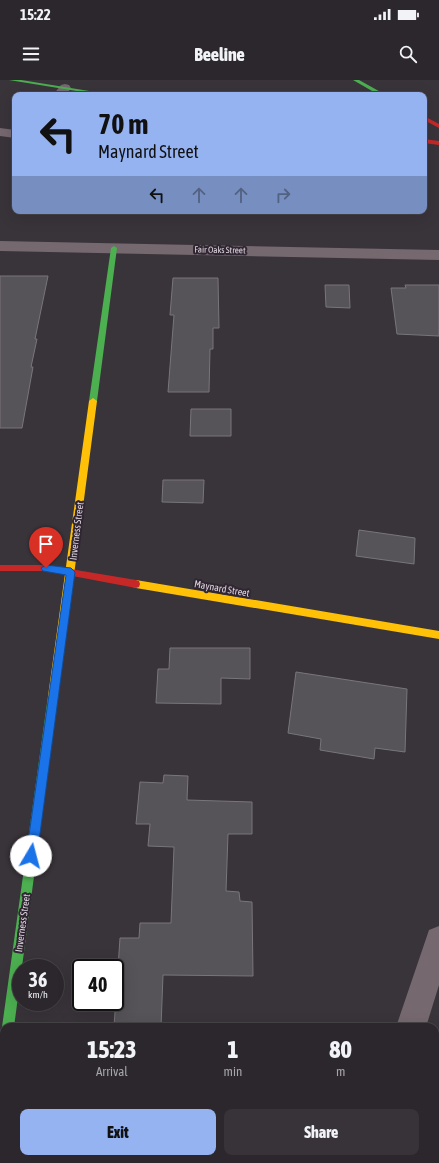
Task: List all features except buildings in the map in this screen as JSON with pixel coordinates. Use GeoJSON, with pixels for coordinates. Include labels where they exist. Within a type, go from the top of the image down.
{"type":"FeatureCollection","features":[{"type":"Feature","properties":{"kind":"street"},"geometry":{"type":"LineString","coordinates":[[11,80],[62,92]]}},
{"type":"Feature","properties":{"kind":"street"},"geometry":{"type":"LineString","coordinates":[[355,80],[377,92]]}},
{"type":"Feature","properties":{"kind":"street"},"geometry":{"type":"LineString","coordinates":[[427,120],[439,126]]}},
{"type":"Feature","properties":{"kind":"street"},"geometry":{"type":"LineString","coordinates":[[0,132],[12,134]]}},
{"type":"Feature","properties":{"kind":"street"},"geometry":{"type":"LineString","coordinates":[[427,141],[439,143]]}},
{"type":"Feature","properties":{"kind":"street","name":"Fair Oaks Street"},"geometry":{"type":"LineString","coordinates":[[0,246],[439,255]]}},
{"type":"Feature","properties":{"kind":"street","name":"Inverness Street"},"geometry":{"type":"LineString","coordinates":[[9,1023],[114,248]]}},
{"type":"Feature","properties":{"kind":"street","name":"Maynard Street"},"geometry":{"type":"LineString","coordinates":[[0,568],[46,568],[190,594],[439,635]]}},
{"type":"Feature","properties":{"kind":"street"},"geometry":{"type":"LineString","coordinates":[[412,1023],[439,940]]}},
{"type":"Feature","properties":{"kind":"traffic: fast"},"geometry":{"type":"LineString","coordinates":[[11,80],[91,92]]}},
{"type":"Feature","properties":{"kind":"traffic: fast"},"geometry":{"type":"LineString","coordinates":[[355,80],[377,92]]}},
{"type":"Feature","properties":{"kind":"traffic: fast"},"geometry":{"type":"LineString","coordinates":[[93,401],[114,248]]}},
{"type":"Feature","properties":{"kind":"traffic: fast"},"geometry":{"type":"LineString","coordinates":[[9,1023],[53,696]]}},
{"type":"Feature","properties":{"kind":"traffic: slow"},"geometry":{"type":"LineString","coordinates":[[53,696],[93,401]]}},
{"type":"Feature","properties":{"kind":"traffic: slow"},"geometry":{"type":"LineString","coordinates":[[136,584],[439,635]]}},
{"type":"Feature","properties":{"kind":"traffic: jam"},"geometry":{"type":"LineString","coordinates":[[427,120],[439,126]]}},
{"type":"Feature","properties":{"kind":"traffic: jam"},"geometry":{"type":"LineString","coordinates":[[427,141],[439,143]]}},
{"type":"Feature","properties":{"kind":"traffic: jam"},"geometry":{"type":"LineString","coordinates":[[0,568],[46,568],[136,584]]}},
{"type":"Feature","properties":{"kind":"route"},"geometry":{"type":"LineString","coordinates":[[31,856],[71,572],[46,568]]}}]}
